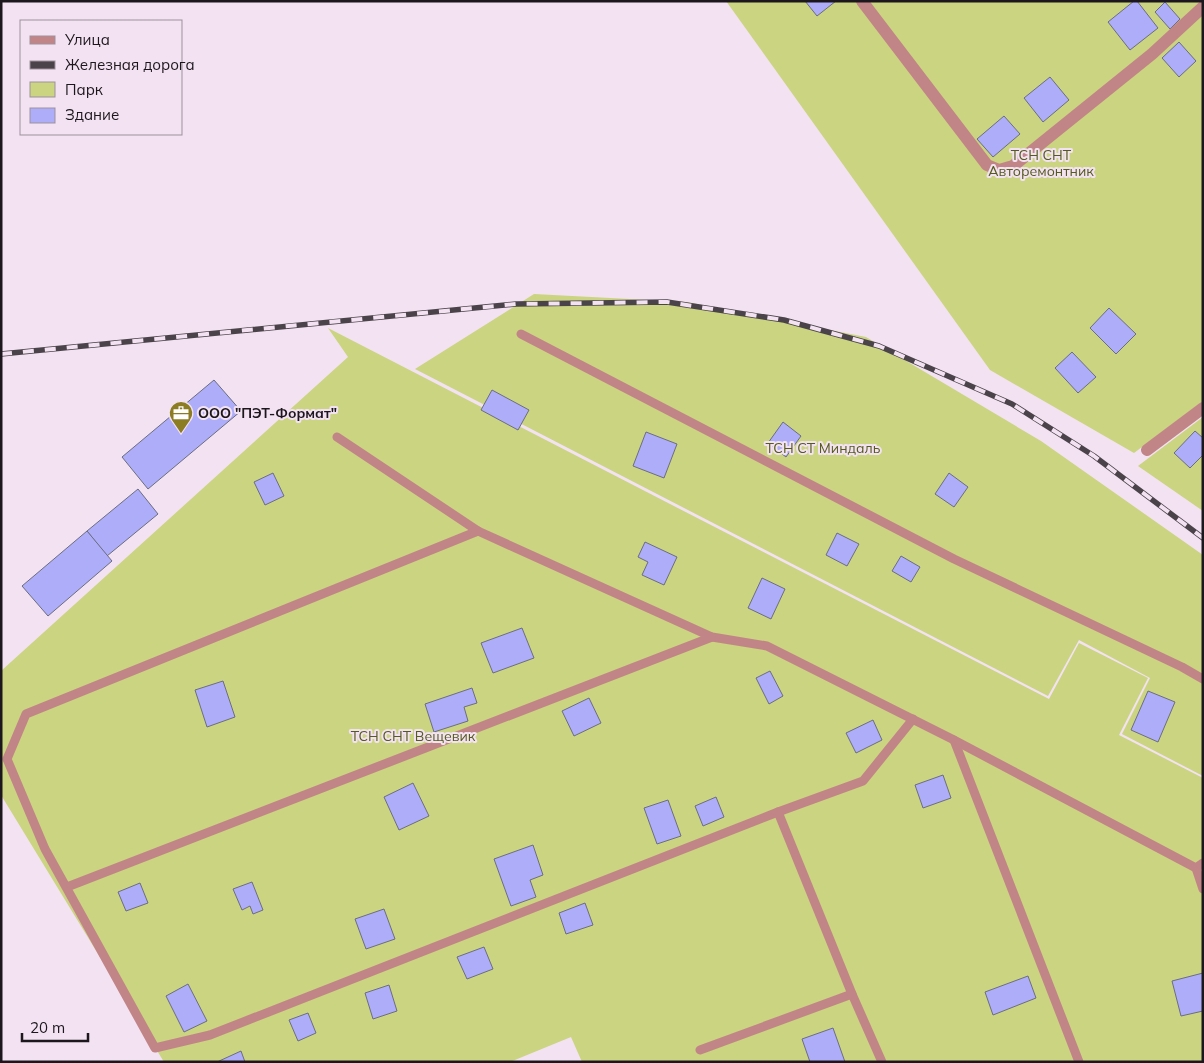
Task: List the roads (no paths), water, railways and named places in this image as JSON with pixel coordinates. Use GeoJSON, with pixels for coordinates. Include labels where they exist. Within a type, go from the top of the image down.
{"type":"FeatureCollection","features":[{"type":"Feature","properties":{"kind":"street"},"geometry":{"type":"LineString","coordinates":[[862,1],[987,165],[999,170],[1013,166],[1152,54],[1203,7]]}},
{"type":"Feature","properties":{"kind":"street"},"geometry":{"type":"LineString","coordinates":[[1147,450],[1203,408]]}},
{"type":"Feature","properties":{"kind":"lane"},"geometry":{"type":"LineString","coordinates":[[520,334],[685,417],[954,558],[1182,667],[1203,679]]}},
{"type":"Feature","properties":{"kind":"lane"},"geometry":{"type":"LineString","coordinates":[[337,437],[478,531],[712,637],[767,646],[1199,865],[1203,888]]}},
{"type":"Feature","properties":{"kind":"lane"},"geometry":{"type":"LineString","coordinates":[[478,531],[26,714],[7,759],[46,849],[155,1048],[210,1035],[778,812],[863,781],[913,719]]}},
{"type":"Feature","properties":{"kind":"lane"},"geometry":{"type":"LineString","coordinates":[[67,887],[712,637]]}},
{"type":"Feature","properties":{"kind":"lane"},"geometry":{"type":"LineString","coordinates":[[954,740],[1079,1062]]}},
{"type":"Feature","properties":{"kind":"lane"},"geometry":{"type":"LineString","coordinates":[[778,812],[852,994],[882,1062]]}},
{"type":"Feature","properties":{"kind":"lane"},"geometry":{"type":"LineString","coordinates":[[700,1050],[852,994]]}},
{"type":"Feature","properties":{"kind":"railway"},"geometry":{"type":"LineString","coordinates":[[1,354],[516,304],[667,302],[784,320],[879,346],[1012,404],[1094,456],[1203,538]]}},
{"type":"Feature","properties":{"kind":"place","name":"ООО \"ПЭТ-Формат\""},"geometry":{"type":"Point","coordinates":[181,434]}},
{"type":"Feature","properties":{"kind":"park label","name":"ТСН СНТ Авторемонтник"},"geometry":{"type":"Point","coordinates":[1041,164]}},
{"type":"Feature","properties":{"kind":"park label","name":"ТСН СТ Миндаль"},"geometry":{"type":"Point","coordinates":[823,448]}},
{"type":"Feature","properties":{"kind":"park label","name":"ТСН СНТ Вещевик"},"geometry":{"type":"Point","coordinates":[413,736]}}]}
